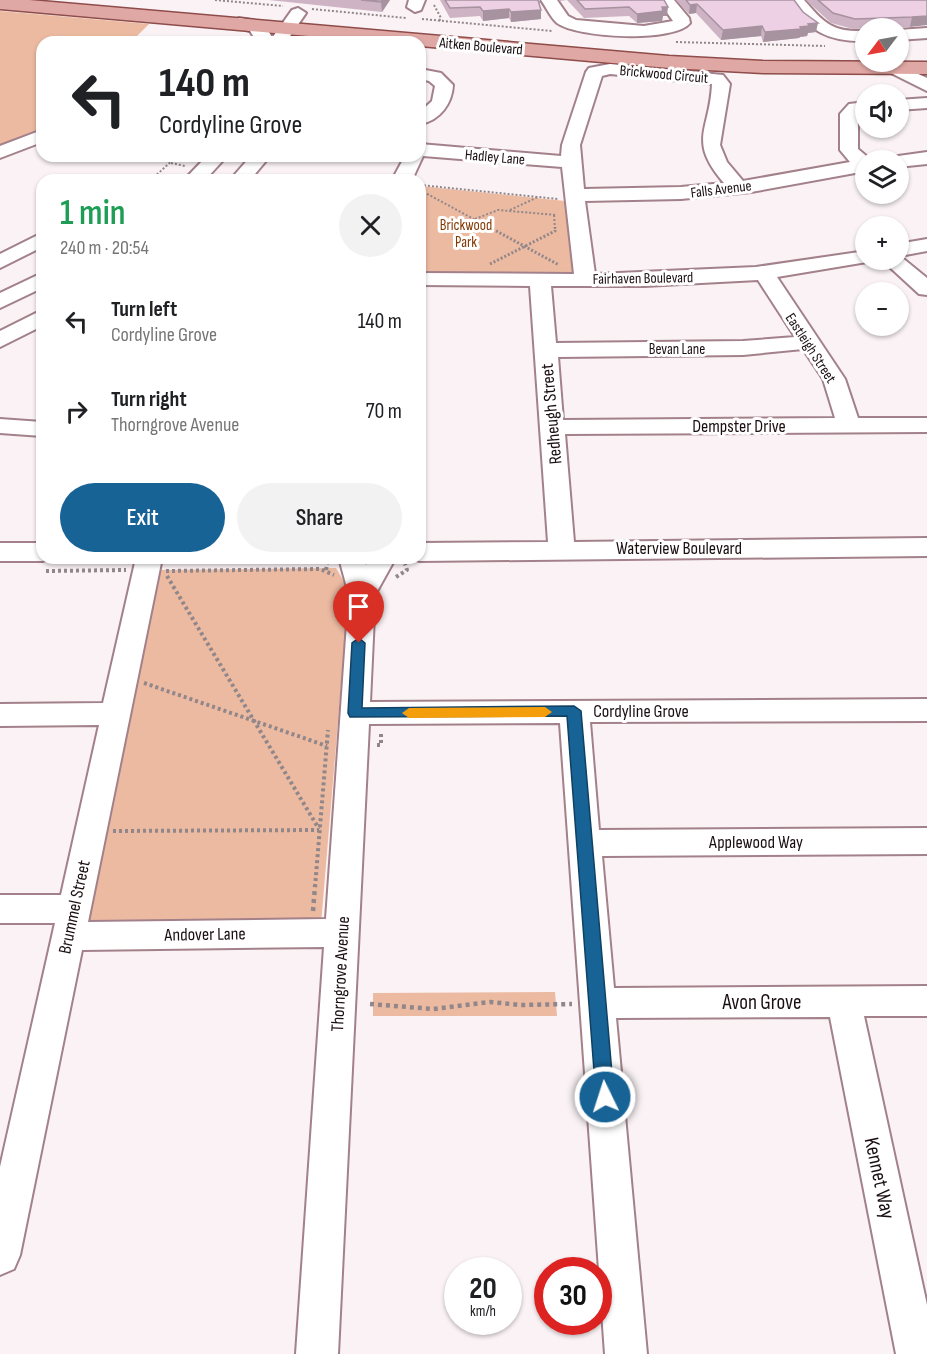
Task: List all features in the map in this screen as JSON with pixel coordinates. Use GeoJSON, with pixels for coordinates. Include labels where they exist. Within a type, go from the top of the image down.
{"type":"FeatureCollection","features":[{"type":"Feature","properties":{"kind":"main road","name":"Aitken Boulevard"},"geometry":{"type":"LineString","coordinates":[[148,0],[298,25],[387,36]]}},
{"type":"Feature","properties":{"kind":"main road","name":"Aitken Boulevard"},"geometry":{"type":"LineString","coordinates":[[0,3],[239,23],[671,47],[786,51],[855,50]]}},
{"type":"Feature","properties":{"kind":"main road","name":"Aitken Boulevard"},"geometry":{"type":"LineString","coordinates":[[426,40],[669,62],[855,68]]}},
{"type":"Feature","properties":{"kind":"main road"},"geometry":{"type":"LineString","coordinates":[[909,47],[927,46]]}},
{"type":"Feature","properties":{"kind":"main road","name":"Aitken Boulevard"},"geometry":{"type":"LineString","coordinates":[[909,69],[927,68]]}},
{"type":"Feature","properties":{"kind":"street"},"geometry":{"type":"LineString","coordinates":[[549,0],[562,19],[571,24],[637,30],[673,27],[681,23],[681,18],[666,0]]}},
{"type":"Feature","properties":{"kind":"street"},"geometry":{"type":"LineString","coordinates":[[795,0],[829,33],[845,37],[855,37]]}},
{"type":"Feature","properties":{"kind":"street"},"geometry":{"type":"LineString","coordinates":[[239,23],[256,26],[262,31],[263,36]]}},
{"type":"Feature","properties":{"kind":"street"},"geometry":{"type":"LineString","coordinates":[[909,34],[927,33]]}},
{"type":"Feature","properties":{"kind":"street","name":"Brickwood Circuit"},"geometry":{"type":"LineString","coordinates":[[576,274],[568,197],[571,146],[596,72],[610,69],[717,79],[721,84],[711,135],[712,154],[738,187]]}},
{"type":"Feature","properties":{"kind":"street"},"geometry":{"type":"LineString","coordinates":[[904,72],[927,86]]}},
{"type":"Feature","properties":{"kind":"street"},"geometry":{"type":"LineString","coordinates":[[426,76],[440,80],[444,91],[433,113],[426,117]]}},
{"type":"Feature","properties":{"kind":"street"},"geometry":{"type":"LineString","coordinates":[[909,104],[927,103]]}},
{"type":"Feature","properties":{"kind":"street"},"geometry":{"type":"LineString","coordinates":[[855,108],[849,114],[849,150],[855,156]]}},
{"type":"Feature","properties":{"kind":"street"},"geometry":{"type":"LineString","coordinates":[[0,152],[36,138]]}},
{"type":"Feature","properties":{"kind":"street","name":"Hadley Lane"},"geometry":{"type":"LineString","coordinates":[[426,150],[570,162]]}},
{"type":"Feature","properties":{"kind":"street"},"geometry":{"type":"LineString","coordinates":[[909,160],[927,158]]}},
{"type":"Feature","properties":{"kind":"street"},"geometry":{"type":"LineString","coordinates":[[200,174],[211,162]]}},
{"type":"Feature","properties":{"kind":"street"},"geometry":{"type":"LineString","coordinates":[[245,174],[256,162]]}},
{"type":"Feature","properties":{"kind":"street","name":"Falls Avenue"},"geometry":{"type":"LineString","coordinates":[[568,197],[681,193],[738,187],[855,167]]}},
{"type":"Feature","properties":{"kind":"street"},"geometry":{"type":"LineString","coordinates":[[0,262],[36,242]]}},
{"type":"Feature","properties":{"kind":"street"},"geometry":{"type":"LineString","coordinates":[[909,248],[927,245]]}},
{"type":"Feature","properties":{"kind":"street","name":"Fairhaven Boulevard"},"geometry":{"type":"LineString","coordinates":[[426,279],[540,279],[576,274],[697,277],[764,273],[855,259]]}},
{"type":"Feature","properties":{"kind":"street"},"geometry":{"type":"LineString","coordinates":[[904,270],[927,289]]}},
{"type":"Feature","properties":{"kind":"street","name":"Eastleigh Street"},"geometry":{"type":"LineString","coordinates":[[764,273],[834,380],[849,426]]}},
{"type":"Feature","properties":{"kind":"street","name":"Redheugh Street"},"geometry":{"type":"LineString","coordinates":[[540,279],[562,549]]}},
{"type":"Feature","properties":{"kind":"street"},"geometry":{"type":"LineString","coordinates":[[0,302],[36,282]]}},
{"type":"Feature","properties":{"kind":"street"},"geometry":{"type":"LineString","coordinates":[[0,340],[36,320]]}},
{"type":"Feature","properties":{"kind":"street","name":"Bevan Lane"},"geometry":{"type":"LineString","coordinates":[[546,350],[743,348],[809,342]]}},
{"type":"Feature","properties":{"kind":"street","name":"Dempster Drive"},"geometry":{"type":"LineString","coordinates":[[552,427],[927,425]]}},
{"type":"Feature","properties":{"kind":"street"},"geometry":{"type":"LineString","coordinates":[[0,426],[36,429]]}},
{"type":"Feature","properties":{"kind":"street","name":"Waterview Boulevard"},"geometry":{"type":"LineString","coordinates":[[426,550],[927,547]]}},
{"type":"Feature","properties":{"kind":"street"},"geometry":{"type":"LineString","coordinates":[[0,552],[36,561]]}},
{"type":"Feature","properties":{"kind":"street","name":"Thorngrove Avenue"},"geometry":{"type":"LineString","coordinates":[[316,1354],[327,933],[349,728],[344,567]]}},
{"type":"Feature","properties":{"kind":"street","name":"Brummel Street"},"geometry":{"type":"LineString","coordinates":[[0,1255],[145,572]]}},
{"type":"Feature","properties":{"kind":"street","name":"Cordyline Grove"},"geometry":{"type":"LineString","coordinates":[[349,728],[574,711],[927,710]]}},
{"type":"Feature","properties":{"kind":"street"},"geometry":{"type":"LineString","coordinates":[[574,711],[585,843],[586,1003],[626,1354]]}},
{"type":"Feature","properties":{"kind":"street"},"geometry":{"type":"LineString","coordinates":[[0,715],[115,714]]}},
{"type":"Feature","properties":{"kind":"street","name":"Applewood Way"},"geometry":{"type":"LineString","coordinates":[[585,843],[927,841]]}},
{"type":"Feature","properties":{"kind":"street","name":"Andover Lane"},"geometry":{"type":"LineString","coordinates":[[0,909],[70,922],[327,933]]}},
{"type":"Feature","properties":{"kind":"street","name":"Avon Grove"},"geometry":{"type":"LineString","coordinates":[[586,1003],[927,1001]]}},
{"type":"Feature","properties":{"kind":"street","name":"Kennet Way"},"geometry":{"type":"LineString","coordinates":[[844,1002],[917,1354]]}},
{"type":"Feature","properties":{"kind":"path"},"geometry":{"type":"LineString","coordinates":[[215,0],[298,25],[414,11],[439,21],[562,32]]}},
{"type":"Feature","properties":{"kind":"path"},"geometry":{"type":"LineString","coordinates":[[434,5],[441,18],[439,21]]}},
{"type":"Feature","properties":{"kind":"path"},"geometry":{"type":"LineString","coordinates":[[674,42],[827,45]]}},
{"type":"Feature","properties":{"kind":"path"},"geometry":{"type":"LineString","coordinates":[[158,174],[170,162]]}},
{"type":"Feature","properties":{"kind":"path"},"geometry":{"type":"LineString","coordinates":[[426,186],[538,197],[568,197]]}},
{"type":"Feature","properties":{"kind":"path"},"geometry":{"type":"LineString","coordinates":[[426,193],[576,274]]}},
{"type":"Feature","properties":{"kind":"path"},"geometry":{"type":"LineString","coordinates":[[509,211],[538,197]]}},
{"type":"Feature","properties":{"kind":"path"},"geometry":{"type":"LineString","coordinates":[[474,219],[498,210],[563,216]]}},
{"type":"Feature","properties":{"kind":"path"},"geometry":{"type":"LineString","coordinates":[[488,265],[555,231],[554,215]]}},
{"type":"Feature","properties":{"kind":"path"},"geometry":{"type":"LineString","coordinates":[[67,564],[145,572],[344,567]]}},
{"type":"Feature","properties":{"kind":"path"},"geometry":{"type":"LineString","coordinates":[[145,572],[254,720],[320,830]]}},
{"type":"Feature","properties":{"kind":"path"},"geometry":{"type":"LineString","coordinates":[[140,693],[142,682],[254,720],[349,728],[381,745],[349,728]]}},
{"type":"Feature","properties":{"kind":"path"},"geometry":{"type":"LineString","coordinates":[[327,933],[320,830],[349,728]]}},
{"type":"Feature","properties":{"kind":"path"},"geometry":{"type":"LineString","coordinates":[[111,842],[114,824]]}},
{"type":"Feature","properties":{"kind":"path"},"geometry":{"type":"LineString","coordinates":[[113,831],[320,830]]}},
{"type":"Feature","properties":{"kind":"path"},"geometry":{"type":"LineString","coordinates":[[370,1004],[433,1009],[490,1002],[521,1005],[586,1003]]}},
{"type":"Feature","properties":{"kind":"green space"},"geometry":{"type":"Polygon","coordinates":[[[0,11],[149,24],[137,36],[36,36],[36,134],[0,148],[0,11]]]}},
{"type":"Feature","properties":{"kind":"green space","name":"Brickwood Park"},"geometry":{"type":"Polygon","coordinates":[[[426,187],[565,201],[575,269],[568,276],[426,277],[426,187]]]}},
{"type":"Feature","properties":{"kind":"green space"},"geometry":{"type":"Polygon","coordinates":[[[336,568],[349,590],[321,924],[84,923],[155,570],[336,568]]]}},
{"type":"Feature","properties":{"kind":"green space"},"geometry":{"type":"Polygon","coordinates":[[[555,992],[557,1016],[373,1016],[373,993],[555,992]]]}},
{"type":"Feature","properties":{"kind":"building"},"geometry":{"type":"Polygon","coordinates":[[[445,0],[538,0],[541,10],[511,12],[509,9],[483,11],[480,7],[450,8],[445,0]]]}},
{"type":"Feature","properties":{"kind":"building"},"geometry":{"type":"Polygon","coordinates":[[[577,0],[664,0],[668,7],[662,7],[663,11],[637,14],[629,7],[585,9],[577,0]]]}},
{"type":"Feature","properties":{"kind":"building"},"geometry":{"type":"Polygon","coordinates":[[[686,0],[794,0],[803,12],[818,23],[808,24],[809,26],[800,27],[801,29],[765,32],[762,26],[723,30],[697,4],[690,5],[686,0]]]}},
{"type":"Feature","properties":{"kind":"building"},"geometry":{"type":"Polygon","coordinates":[[[818,0],[927,0],[927,16],[855,19],[833,13],[818,0]]]}},
{"type":"Feature","properties":{"kind":"slow traffic"},"geometry":{"type":"LineString","coordinates":[[409,713],[545,712]]}},
{"type":"Feature","properties":{"kind":"route"},"geometry":{"type":"LineString","coordinates":[[359,643],[355,713],[574,711],[605,1097]]}}]}
